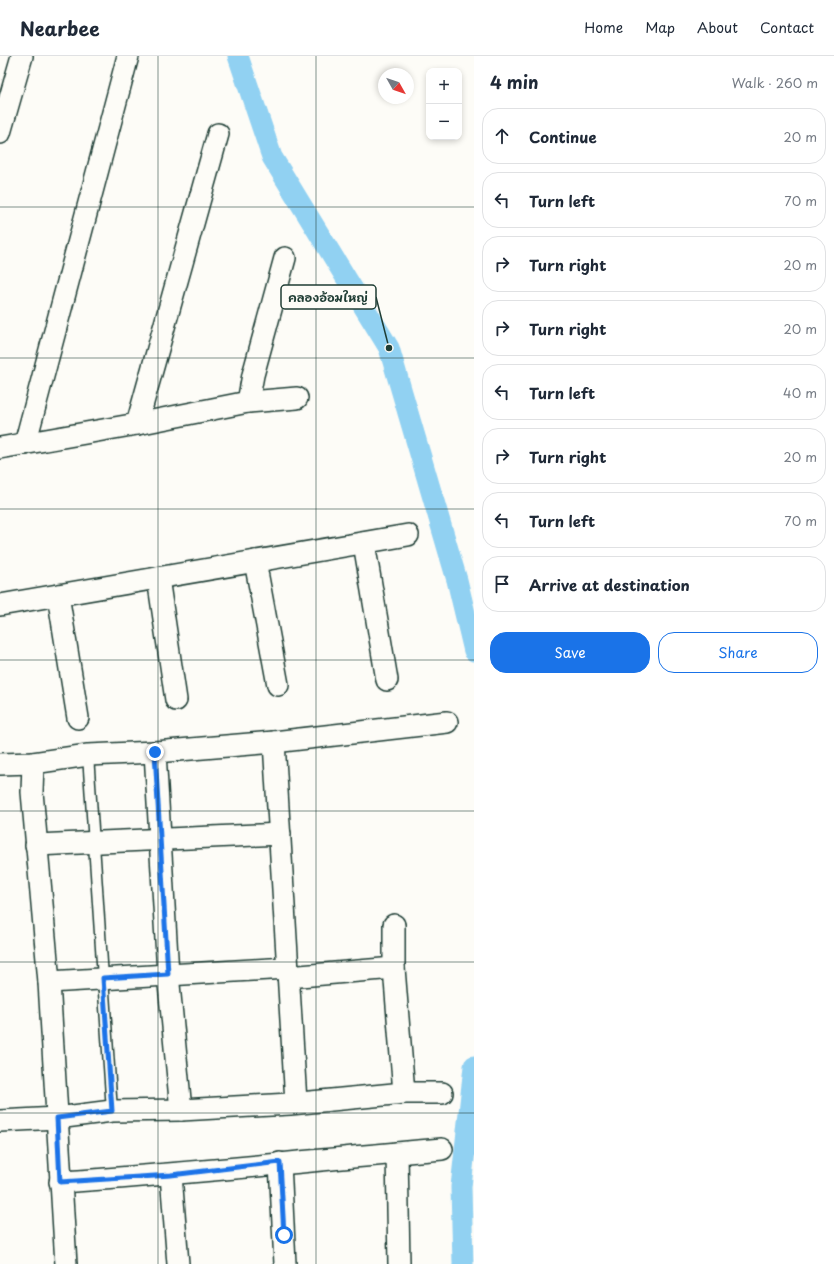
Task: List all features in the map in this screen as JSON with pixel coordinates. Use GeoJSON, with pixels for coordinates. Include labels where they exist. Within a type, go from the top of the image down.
{"type":"FeatureCollection","features":[{"type":"Feature","properties":{"kind":"street"},"geometry":{"type":"LineString","coordinates":[[0,133],[22,56]]}},
{"type":"Feature","properties":{"kind":"street"},"geometry":{"type":"LineString","coordinates":[[25,444],[128,56]]}},
{"type":"Feature","properties":{"kind":"street"},"geometry":{"type":"LineString","coordinates":[[137,424],[218,134]]}},
{"type":"Feature","properties":{"kind":"street"},"geometry":{"type":"LineString","coordinates":[[248,402],[253,375],[285,258]]}},
{"type":"Feature","properties":{"kind":"street"},"geometry":{"type":"LineString","coordinates":[[0,448],[137,424],[248,402],[297,398]]}},
{"type":"Feature","properties":{"kind":"street"},"geometry":{"type":"LineString","coordinates":[[0,605],[408,535]]}},
{"type":"Feature","properties":{"kind":"street"},"geometry":{"type":"LineString","coordinates":[[364,543],[387,680]]}},
{"type":"Feature","properties":{"kind":"street"},"geometry":{"type":"LineString","coordinates":[[255,561],[278,685]]}},
{"type":"Feature","properties":{"kind":"street"},"geometry":{"type":"LineString","coordinates":[[158,578],[176,700]]}},
{"type":"Feature","properties":{"kind":"street"},"geometry":{"type":"LineString","coordinates":[[58,595],[78,718]]}},
{"type":"Feature","properties":{"kind":"street"},"geometry":{"type":"LineString","coordinates":[[0,764],[33,762],[88,755],[155,752],[274,742],[447,722]]}},
{"type":"Feature","properties":{"kind":"street"},"geometry":{"type":"LineString","coordinates":[[274,742],[296,1102]]}},
{"type":"Feature","properties":{"kind":"street"},"geometry":{"type":"LineString","coordinates":[[155,752],[168,974],[181,1110]]}},
{"type":"Feature","properties":{"kind":"street"},"geometry":{"type":"LineString","coordinates":[[33,762],[32,792],[49,982],[60,1182],[64,1207],[66,1264]]}},
{"type":"Feature","properties":{"kind":"street"},"geometry":{"type":"LineString","coordinates":[[36,845],[280,834]]}},
{"type":"Feature","properties":{"kind":"street"},"geometry":{"type":"LineString","coordinates":[[394,925],[394,968],[404,1093]]}},
{"type":"Feature","properties":{"kind":"street"},"geometry":{"type":"LineString","coordinates":[[49,982],[168,974],[288,973],[394,968]]}},
{"type":"Feature","properties":{"kind":"street"},"geometry":{"type":"LineString","coordinates":[[0,1121],[57,1118],[112,1111],[181,1110],[290,1104],[296,1102],[404,1093],[442,1093]]}},
{"type":"Feature","properties":{"kind":"street"},"geometry":{"type":"LineString","coordinates":[[60,1182],[171,1175],[280,1162],[442,1149]]}},
{"type":"Feature","properties":{"kind":"street"},"geometry":{"type":"LineString","coordinates":[[397,1153],[399,1264]]}},
{"type":"Feature","properties":{"kind":"street"},"geometry":{"type":"LineString","coordinates":[[280,1162],[285,1264]]}},
{"type":"Feature","properties":{"kind":"street"},"geometry":{"type":"LineString","coordinates":[[171,1175],[178,1264]]}},
{"type":"Feature","properties":{"kind":"lane"},"geometry":{"type":"LineString","coordinates":[[88,755],[112,1111]]}},
{"type":"Feature","properties":{"kind":"waterway"},"geometry":{"type":"LineString","coordinates":[[238,56],[272,157],[389,348],[457,580],[474,651]]}},
{"type":"Feature","properties":{"kind":"waterway"},"geometry":{"type":"LineString","coordinates":[[463,1264],[461,1187],[474,1066]]}},
{"type":"Feature","properties":{"kind":"place","name":"คลองอ้อมใหญ่"},"geometry":{"type":"Point","coordinates":[389,348]}},
{"type":"Feature","properties":{"kind":"route"},"geometry":{"type":"LineString","coordinates":[[155,752],[168,974],[103,978],[112,1111],[57,1118],[60,1182],[171,1175],[280,1162],[284,1235]]}}]}
